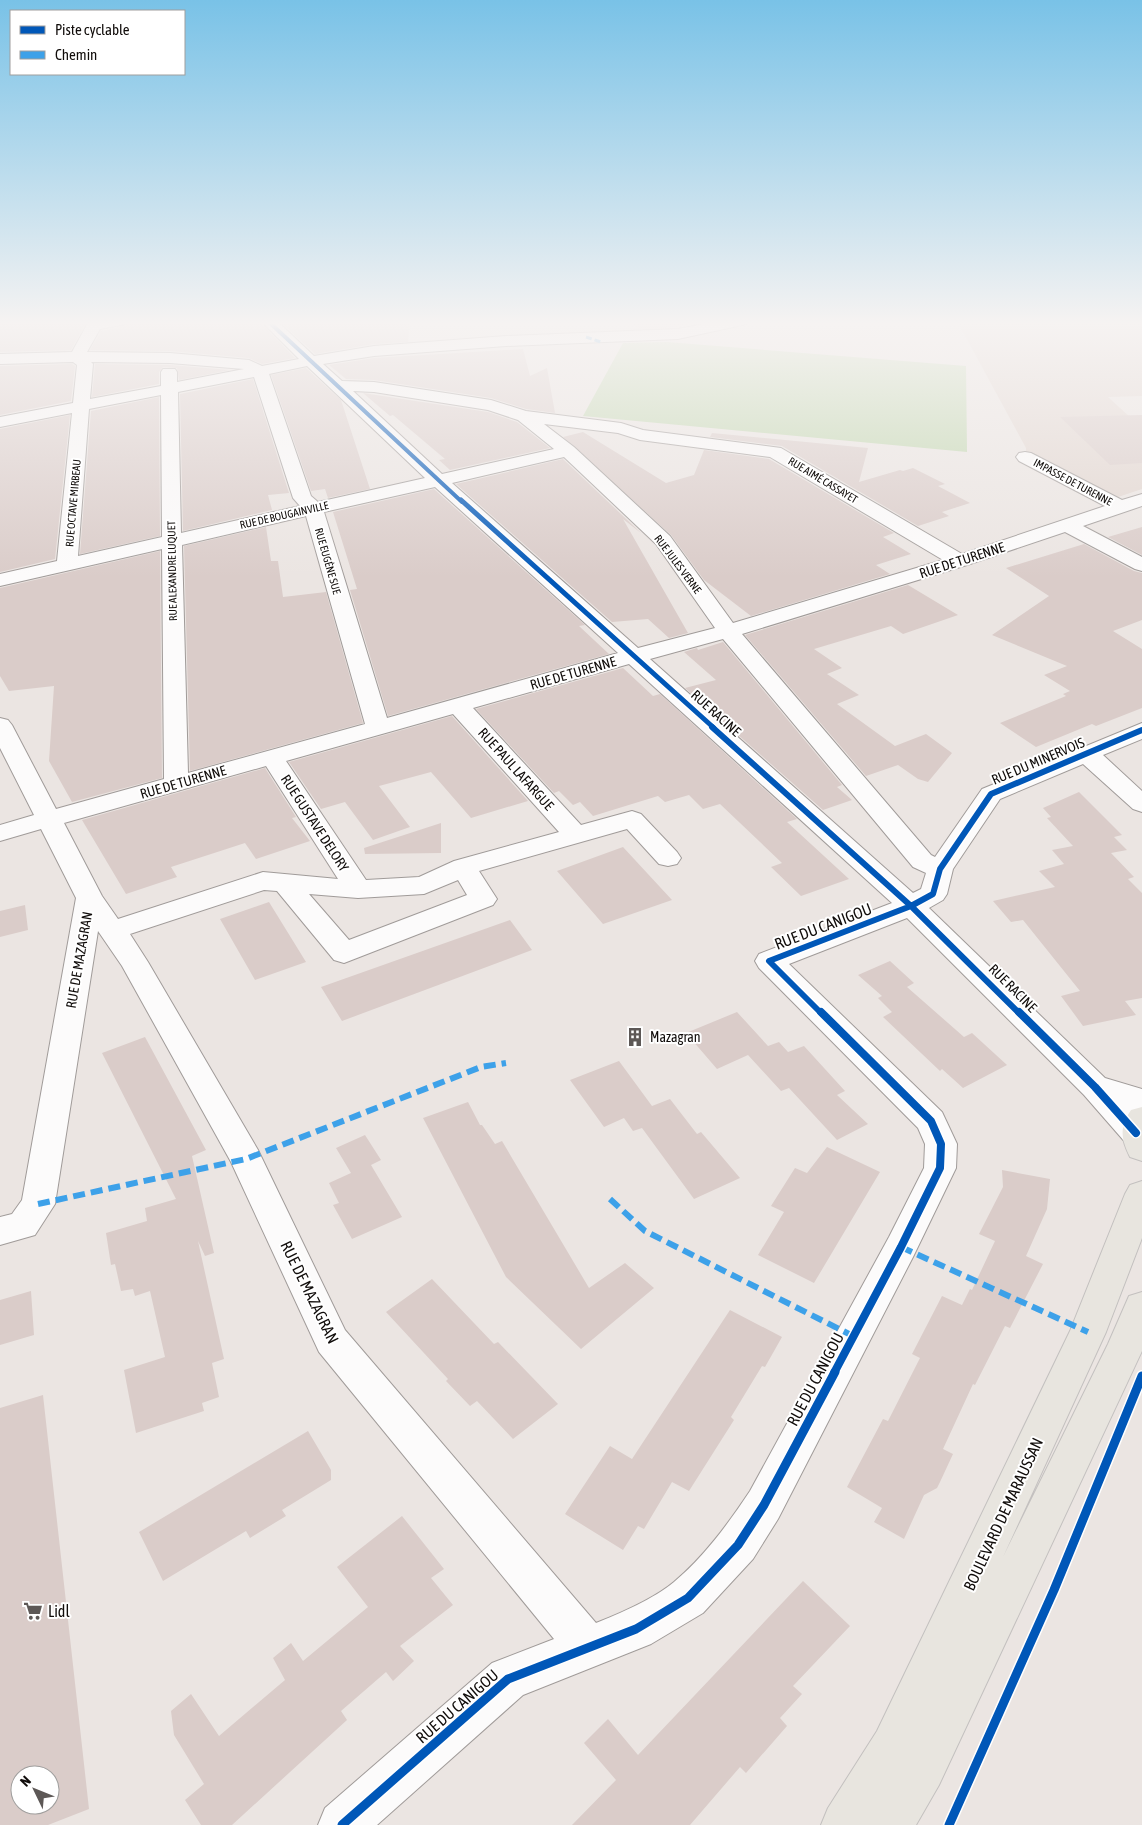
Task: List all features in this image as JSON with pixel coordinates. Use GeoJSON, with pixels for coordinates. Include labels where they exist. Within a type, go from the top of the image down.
{"type":"FeatureCollection","features":[{"type":"Feature","properties":{"kind":"main road","name":"BOULEVARD DE MARAUSSAN"},"geometry":{"type":"LineString","coordinates":[[845,1825],[893,1747],[1088,1332],[1142,1194]]}},
{"type":"Feature","properties":{"kind":"main road"},"geometry":{"type":"LineString","coordinates":[[889,1825],[923,1769],[1142,1308]]}},
{"type":"Feature","properties":{"kind":"street"},"geometry":{"type":"LineString","coordinates":[[0,422],[82,406]]}},
{"type":"Feature","properties":{"kind":"street","name":"RUE OCTAVE MIRBEAU"},"geometry":{"type":"LineString","coordinates":[[68,564],[83,406]]}},
{"type":"Feature","properties":{"kind":"street","name":"RUE ALEXANDRE LUQUET"},"geometry":{"type":"LineString","coordinates":[[169,406],[176,784]]}},
{"type":"Feature","properties":{"kind":"street","name":"RUE EUGÈNE SUE"},"geometry":{"type":"LineString","coordinates":[[272,406],[302,498],[313,508],[378,728]]}},
{"type":"Feature","properties":{"kind":"street","name":"RUE RACINE"},"geometry":{"type":"LineString","coordinates":[[358,406],[437,480],[912,906],[1140,1133]]}},
{"type":"Feature","properties":{"kind":"street","name":"RUE JULES VERNE"},"geometry":{"type":"LineString","coordinates":[[495,406],[524,416],[568,451],[663,540],[728,631],[922,861],[940,869]]}},
{"type":"Feature","properties":{"kind":"street","name":"RUE AIMÉ CASSAYET"},"geometry":{"type":"LineString","coordinates":[[524,416],[621,428],[640,435],[775,452],[960,561]]}},
{"type":"Feature","properties":{"kind":"street","name":"RUE DE BOUGAINVILLE"},"geometry":{"type":"LineString","coordinates":[[0,580],[568,451]]}},
{"type":"Feature","properties":{"kind":"street","name":"IMPASSE DE TURENNE"},"geometry":{"type":"LineString","coordinates":[[1025,456],[1121,507]]}},
{"type":"Feature","properties":{"kind":"street","name":"RUE DE TURENNE"},"geometry":{"type":"LineString","coordinates":[[0,832],[728,631],[960,561],[1142,500]]}},
{"type":"Feature","properties":{"kind":"street"},"geometry":{"type":"LineString","coordinates":[[1066,525],[1142,565]]}},
{"type":"Feature","properties":{"kind":"street","name":"RUE PAUL LAFARGUE"},"geometry":{"type":"LineString","coordinates":[[458,705],[575,834]]}},
{"type":"Feature","properties":{"kind":"street","name":"RUE DE MAZAGRAN"},"geometry":{"type":"LineString","coordinates":[[0,725],[90,898],[134,962],[246,1159],[332,1341],[588,1647]]}},
{"type":"Feature","properties":{"kind":"street","name":"RUE DU MINERVOIS"},"geometry":{"type":"LineString","coordinates":[[912,906],[933,894],[940,869],[991,794],[1142,730]]}},
{"type":"Feature","properties":{"kind":"street"},"geometry":{"type":"LineString","coordinates":[[1086,754],[1142,804]]}},
{"type":"Feature","properties":{"kind":"street","name":"RUE GUSTAVE DELORY"},"geometry":{"type":"LineString","coordinates":[[272,757],[358,889]]}},
{"type":"Feature","properties":{"kind":"street"},"geometry":{"type":"LineString","coordinates":[[113,930],[263,881],[358,889],[424,885],[463,867],[632,819],[668,858]]}},
{"type":"Feature","properties":{"kind":"street"},"geometry":{"type":"LineString","coordinates":[[287,884],[344,953],[483,899],[463,867]]}},
{"type":"Feature","properties":{"kind":"street","name":"RUE DE MAZAGRAN"},"geometry":{"type":"LineString","coordinates":[[11,1228],[38,1204],[90,898]]}},
{"type":"Feature","properties":{"kind":"street","name":"RUE DU CANIGOU"},"geometry":{"type":"LineString","coordinates":[[342,1825],[508,1679],[636,1629],[688,1598],[738,1545],[764,1505],[902,1247],[940,1168],[941,1144],[931,1121],[769,961],[912,906]]}},
{"type":"Feature","properties":{"kind":"street","name":"RUE RACINE"},"geometry":{"type":"LineString","coordinates":[[1095,1087],[1142,1101]]}},
{"type":"Feature","properties":{"kind":"shaded area"},"geometry":{"type":"Polygon","coordinates":[[[1003,406],[1118,406],[1142,428],[1142,489],[1118,497],[1026,452],[1026,448],[1003,406]]]}},
{"type":"Feature","properties":{"kind":"green space"},"geometry":{"type":"Polygon","coordinates":[[[588,406],[966,406],[967,452],[583,416],[588,406]]]}},
{"type":"Feature","properties":{"kind":"building"},"geometry":{"type":"Polygon","coordinates":[[[0,406],[45,406],[0,415],[0,406]]]}},
{"type":"Feature","properties":{"kind":"building"},"geometry":{"type":"Polygon","coordinates":[[[114,406],[159,406],[160,536],[80,554],[91,411],[114,406]]]}},
{"type":"Feature","properties":{"kind":"building"},"geometry":{"type":"Polygon","coordinates":[[[180,406],[262,406],[289,493],[268,495],[272,510],[183,531],[180,406]]]}},
{"type":"Feature","properties":{"kind":"building"},"geometry":{"type":"Polygon","coordinates":[[[282,406],[343,406],[370,489],[328,498],[325,489],[311,491],[282,406]]]}},
{"type":"Feature","properties":{"kind":"building"},"geometry":{"type":"Polygon","coordinates":[[[378,406],[450,406],[488,412],[517,422],[550,448],[450,470],[439,460],[445,459],[393,415],[390,416],[378,406]]]}},
{"type":"Feature","properties":{"kind":"building"},"geometry":{"type":"Polygon","coordinates":[[[517,406],[554,406],[555,413],[517,406]]]}},
{"type":"Feature","properties":{"kind":"building"},"geometry":{"type":"Polygon","coordinates":[[[70,415],[55,559],[0,572],[0,429],[70,415]]]}},
{"type":"Feature","properties":{"kind":"building"},"geometry":{"type":"Polygon","coordinates":[[[1142,415],[1142,463],[1110,465],[1060,417],[1142,415]]]}},
{"type":"Feature","properties":{"kind":"building"},"geometry":{"type":"Polygon","coordinates":[[[583,432],[666,483],[694,475],[704,450],[769,459],[894,533],[883,537],[911,554],[876,565],[890,574],[751,616],[704,580],[671,535],[563,437],[583,432]]]}},
{"type":"Feature","properties":{"kind":"building"},"geometry":{"type":"Polygon","coordinates":[[[712,433],[868,448],[859,482],[913,468],[945,484],[938,486],[970,503],[942,512],[949,516],[918,526],[782,446],[710,437],[712,433]]]}},
{"type":"Feature","properties":{"kind":"building"},"geometry":{"type":"Polygon","coordinates":[[[563,459],[641,533],[623,519],[688,633],[669,638],[648,619],[612,622],[456,484],[563,459]]]}},
{"type":"Feature","properties":{"kind":"building"},"geometry":{"type":"Polygon","coordinates":[[[434,489],[585,625],[579,626],[609,654],[388,716],[350,590],[357,589],[333,512],[434,489]]]}},
{"type":"Feature","properties":{"kind":"building"},"geometry":{"type":"Polygon","coordinates":[[[266,527],[271,561],[278,561],[283,597],[326,592],[363,723],[190,771],[184,546],[266,527]]]}},
{"type":"Feature","properties":{"kind":"building"},"geometry":{"type":"Polygon","coordinates":[[[1142,527],[1142,555],[1108,537],[1142,527]]]}},
{"type":"Feature","properties":{"kind":"building"},"geometry":{"type":"Polygon","coordinates":[[[1084,544],[1134,571],[1142,573],[1142,620],[1113,631],[1142,649],[1142,708],[1096,726],[1092,724],[1036,747],[1000,723],[1066,696],[1063,694],[1070,691],[1044,675],[1067,666],[992,635],[1049,596],[1006,568],[1084,544]]]}},
{"type":"Feature","properties":{"kind":"building"},"geometry":{"type":"Polygon","coordinates":[[[160,551],[162,778],[72,802],[49,761],[54,686],[9,691],[0,676],[0,588],[160,551]]]}},
{"type":"Feature","properties":{"kind":"building"},"geometry":{"type":"Polygon","coordinates":[[[908,585],[958,615],[903,634],[891,626],[814,649],[842,668],[827,674],[859,695],[837,704],[895,746],[926,734],[952,753],[928,782],[918,779],[898,765],[866,776],[745,635],[908,585]]]}},
{"type":"Feature","properties":{"kind":"building"},"geometry":{"type":"Polygon","coordinates":[[[723,642],[842,785],[837,787],[852,800],[823,810],[685,688],[716,680],[684,652],[697,648],[698,650],[723,642]]]}},
{"type":"Feature","properties":{"kind":"building"},"geometry":{"type":"Polygon","coordinates":[[[623,668],[653,696],[660,694],[797,819],[787,822],[849,879],[801,896],[771,867],[782,863],[720,804],[703,809],[689,795],[665,802],[658,796],[593,816],[580,802],[573,805],[559,791],[554,793],[476,709],[623,668]]]}},
{"type":"Feature","properties":{"kind":"building"},"geometry":{"type":"Polygon","coordinates":[[[452,716],[528,801],[471,818],[431,772],[379,786],[410,827],[373,840],[345,802],[321,809],[289,762],[452,716]]]}},
{"type":"Feature","properties":{"kind":"building"},"geometry":{"type":"Polygon","coordinates":[[[265,768],[296,817],[292,818],[310,841],[256,859],[245,843],[171,867],[177,877],[126,894],[82,820],[265,768]]]}},
{"type":"Feature","properties":{"kind":"building"},"geometry":{"type":"Polygon","coordinates":[[[1079,792],[1122,835],[1114,837],[1127,850],[1111,853],[1134,877],[1128,879],[1142,893],[1142,998],[1125,1001],[1136,1015],[1083,1026],[1061,996],[1080,991],[1023,920],[1011,922],[993,901],[1055,887],[1039,871],[1064,864],[1052,850],[1073,846],[1047,818],[1051,817],[1043,808],[1079,792]]]}},
{"type":"Feature","properties":{"kind":"building"},"geometry":{"type":"Polygon","coordinates":[[[441,823],[441,853],[365,854],[364,848],[441,823]]]}},
{"type":"Feature","properties":{"kind":"building"},"geometry":{"type":"Polygon","coordinates":[[[623,847],[672,900],[603,924],[557,871],[623,847]]]}},
{"type":"Feature","properties":{"kind":"building"},"geometry":{"type":"Polygon","coordinates":[[[269,902],[306,962],[255,980],[220,919],[269,902]]]}},
{"type":"Feature","properties":{"kind":"building"},"geometry":{"type":"Polygon","coordinates":[[[25,905],[28,930],[0,937],[0,911],[25,905]]]}},
{"type":"Feature","properties":{"kind":"building"},"geometry":{"type":"Polygon","coordinates":[[[510,920],[532,950],[342,1021],[321,987],[510,920]]]}},
{"type":"Feature","properties":{"kind":"building"},"geometry":{"type":"Polygon","coordinates":[[[890,961],[914,983],[907,987],[964,1037],[972,1033],[1007,1065],[963,1088],[942,1069],[940,1071],[883,1017],[892,1012],[878,998],[882,996],[858,975],[890,961]]]}},
{"type":"Feature","properties":{"kind":"building"},"geometry":{"type":"Polygon","coordinates":[[[737,1012],[768,1046],[779,1042],[788,1052],[804,1046],[845,1091],[837,1095],[868,1124],[837,1140],[789,1088],[781,1091],[748,1055],[717,1069],[686,1033],[737,1012]]]}},
{"type":"Feature","properties":{"kind":"building"},"geometry":{"type":"Polygon","coordinates":[[[145,1037],[206,1150],[192,1156],[214,1253],[205,1256],[198,1241],[224,1359],[212,1363],[219,1397],[202,1403],[204,1411],[136,1433],[124,1370],[165,1357],[150,1291],[135,1296],[133,1289],[121,1291],[115,1264],[111,1265],[106,1233],[147,1221],[145,1208],[176,1199],[102,1053],[145,1037]]]}},
{"type":"Feature","properties":{"kind":"building"},"geometry":{"type":"Polygon","coordinates":[[[619,1061],[652,1106],[670,1099],[697,1134],[701,1132],[740,1178],[694,1199],[642,1128],[633,1131],[624,1118],[604,1127],[570,1080],[619,1061]]]}},
{"type":"Feature","properties":{"kind":"building"},"geometry":{"type":"Polygon","coordinates":[[[468,1102],[480,1125],[482,1125],[495,1144],[502,1141],[589,1288],[625,1263],[654,1288],[581,1349],[506,1277],[423,1118],[468,1102]]]}},
{"type":"Feature","properties":{"kind":"building"},"geometry":{"type":"Polygon","coordinates":[[[365,1135],[381,1160],[371,1165],[402,1217],[352,1239],[333,1205],[339,1203],[329,1183],[351,1173],[336,1148],[365,1135]]]}},
{"type":"Feature","properties":{"kind":"building"},"geometry":{"type":"Polygon","coordinates":[[[827,1147],[880,1172],[814,1283],[758,1255],[784,1212],[771,1206],[795,1168],[807,1173],[827,1147]]]}},
{"type":"Feature","properties":{"kind":"building"},"geometry":{"type":"Polygon","coordinates":[[[1002,1170],[1050,1179],[1047,1209],[1026,1256],[1043,1264],[1010,1328],[1005,1326],[975,1385],[973,1384],[943,1449],[953,1454],[937,1488],[924,1495],[904,1539],[874,1522],[882,1508],[847,1487],[883,1419],[888,1421],[920,1358],[912,1354],[942,1296],[962,1305],[970,1289],[972,1290],[995,1241],[979,1234],[1003,1187],[1002,1170]]]}},
{"type":"Feature","properties":{"kind":"building"},"geometry":{"type":"Polygon","coordinates":[[[432,1279],[494,1344],[498,1342],[558,1404],[513,1439],[477,1401],[470,1406],[446,1381],[448,1379],[386,1312],[432,1279]]]}},
{"type":"Feature","properties":{"kind":"building"},"geometry":{"type":"Polygon","coordinates":[[[31,1291],[34,1335],[0,1345],[0,1300],[31,1291]]]}},
{"type":"Feature","properties":{"kind":"building"},"geometry":{"type":"Polygon","coordinates":[[[730,1310],[782,1337],[765,1367],[762,1366],[731,1417],[734,1420],[689,1491],[672,1482],[644,1529],[638,1526],[623,1550],[565,1514],[610,1446],[632,1459],[730,1310]]]}},
{"type":"Feature","properties":{"kind":"building","name":"Lidl"},"geometry":{"type":"Polygon","coordinates":[[[43,1395],[89,1809],[48,1825],[0,1825],[0,1408],[43,1395]]]}},
{"type":"Feature","properties":{"kind":"building"},"geometry":{"type":"Polygon","coordinates":[[[308,1431],[331,1470],[331,1480],[282,1510],[286,1516],[250,1538],[246,1531],[163,1581],[139,1532],[308,1431]]]}},
{"type":"Feature","properties":{"kind":"building"},"geometry":{"type":"Polygon","coordinates":[[[402,1516],[444,1569],[431,1578],[453,1605],[400,1646],[414,1661],[393,1681],[386,1672],[341,1711],[347,1720],[232,1825],[201,1825],[185,1800],[204,1784],[174,1735],[171,1711],[191,1694],[219,1736],[285,1680],[273,1658],[291,1643],[303,1661],[368,1607],[337,1567],[402,1516]]]}},
{"type":"Feature","properties":{"kind":"building"},"geometry":{"type":"Polygon","coordinates":[[[803,1581],[850,1626],[793,1686],[802,1694],[780,1718],[787,1726],[746,1773],[740,1767],[690,1825],[572,1825],[616,1780],[584,1743],[608,1719],[638,1755],[803,1581]]]}},
{"type":"Feature","properties":{"kind":"marked path"},"geometry":{"type":"LineString","coordinates":[[38,1204],[246,1159],[481,1067],[506,1063]]}},
{"type":"Feature","properties":{"kind":"marked path"},"geometry":{"type":"LineString","coordinates":[[610,1199],[645,1231],[853,1336]]}},
{"type":"Feature","properties":{"kind":"marked path"},"geometry":{"type":"LineString","coordinates":[[901,1247],[1088,1332]]}},
{"type":"Feature","properties":{"kind":"cycle path"},"geometry":{"type":"LineString","coordinates":[[359,406],[437,479],[911,906],[1095,1087],[1136,1133]]}},
{"type":"Feature","properties":{"kind":"cycle path"},"geometry":{"type":"LineString","coordinates":[[342,1825],[508,1679],[636,1629],[688,1598],[738,1545],[764,1505],[901,1247],[940,1168],[941,1144],[931,1121],[769,961],[911,906],[933,894],[940,869],[991,794],[1142,730]]}},
{"type":"Feature","properties":{"kind":"cycle path"},"geometry":{"type":"LineString","coordinates":[[949,1825],[1054,1590],[1142,1376]]}},
{"type":"Feature","properties":{"kind":"place","name":"Mazagran"},"geometry":{"type":"Point","coordinates":[635,1037]}},
{"type":"Feature","properties":{"kind":"place","name":"Lidl"},"geometry":{"type":"Point","coordinates":[33,1611]}}]}
